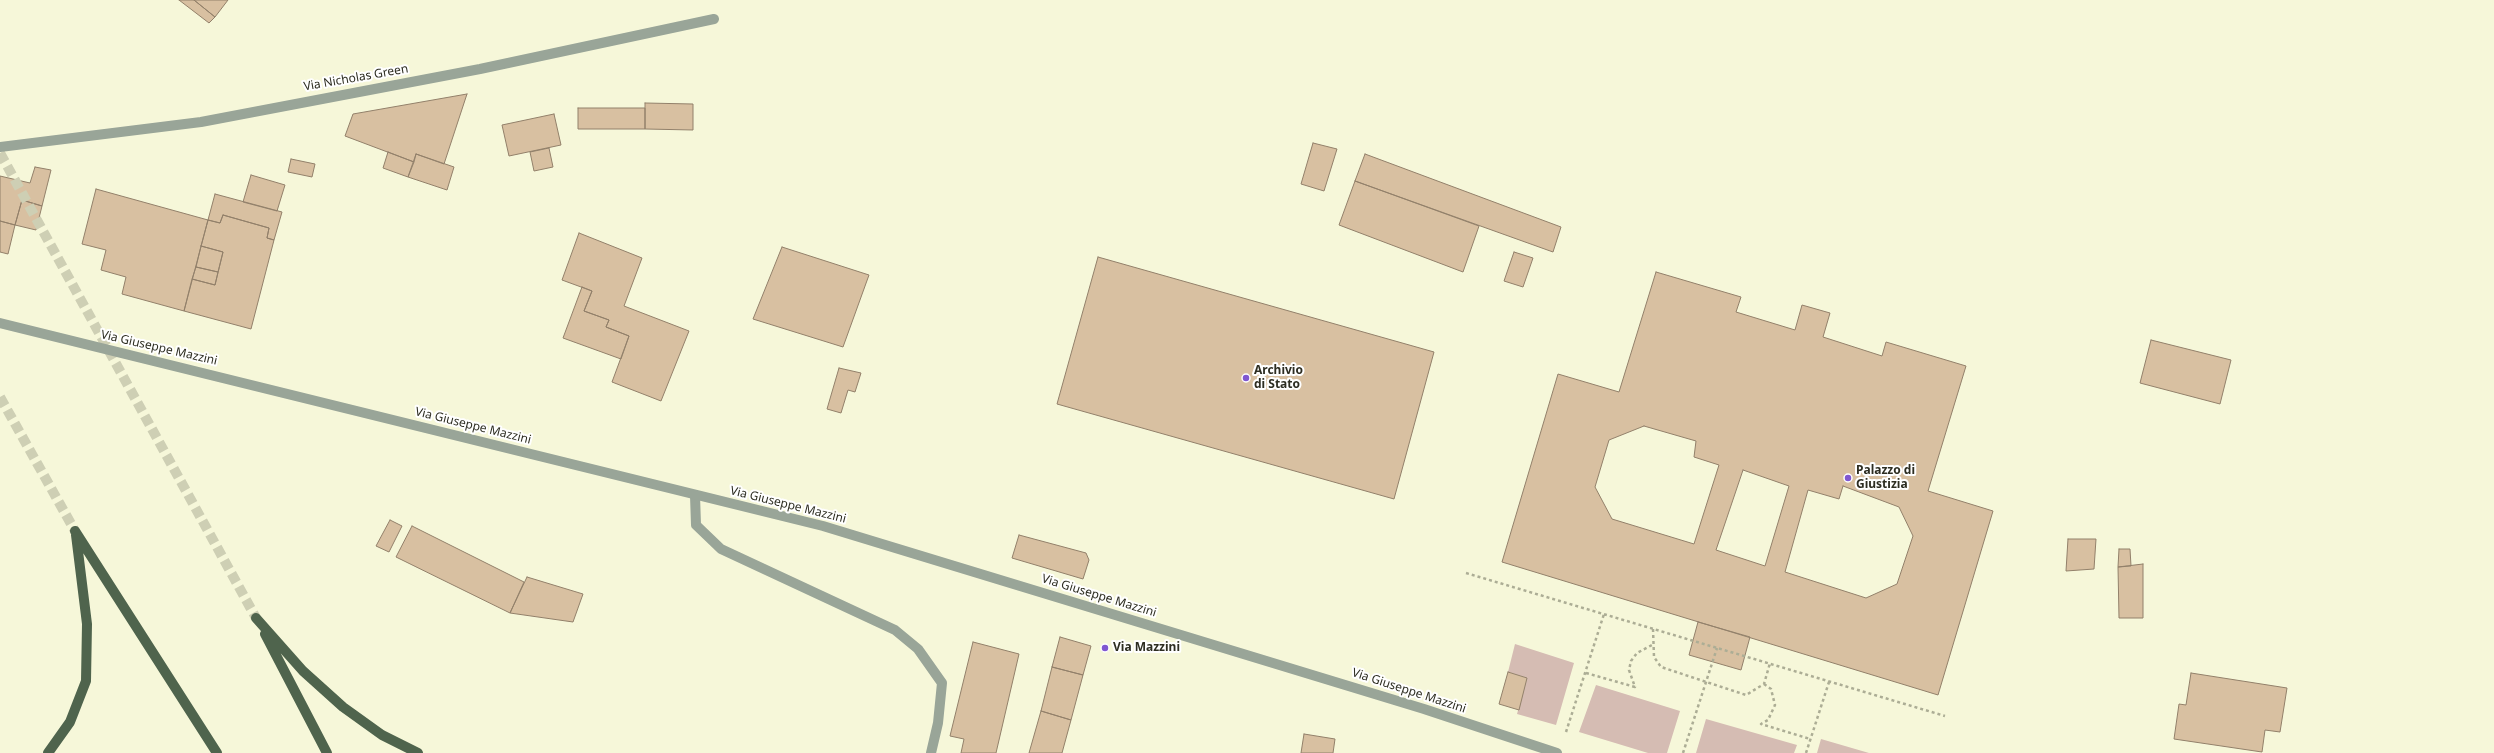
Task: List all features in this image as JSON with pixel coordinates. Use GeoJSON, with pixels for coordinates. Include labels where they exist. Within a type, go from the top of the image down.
{"type":"FeatureCollection","features":[{"type":"Feature","properties":{"kind":"main road"},"geometry":{"type":"LineString","coordinates":[[48,753],[70,722],[86,681],[87,624],[75,531],[216,753]]}},
{"type":"Feature","properties":{"kind":"main road"},"geometry":{"type":"LineString","coordinates":[[327,753],[256,618],[303,671],[343,707],[382,734],[418,753]]}},
{"type":"Feature","properties":{"kind":"street","name":"Via Nicholas Green"},"geometry":{"type":"LineString","coordinates":[[0,147],[201,122],[480,69],[714,19]]}},
{"type":"Feature","properties":{"kind":"street","name":"Via Giuseppe Mazzini"},"geometry":{"type":"LineString","coordinates":[[0,323],[823,526],[985,574],[1424,709],[1558,753]]}},
{"type":"Feature","properties":{"kind":"street"},"geometry":{"type":"LineString","coordinates":[[696,495],[696,525],[722,549],[895,630],[918,649],[942,683],[938,723],[930,753]]}},
{"type":"Feature","properties":{"kind":"path"},"geometry":{"type":"LineString","coordinates":[[1466,573],[1946,716]]}},
{"type":"Feature","properties":{"kind":"path"},"geometry":{"type":"LineString","coordinates":[[1566,733],[1604,614]]}},
{"type":"Feature","properties":{"kind":"path"},"geometry":{"type":"LineString","coordinates":[[1653,629],[1652,645],[1654,657],[1661,667],[1746,695],[1764,684],[1770,663]]}},
{"type":"Feature","properties":{"kind":"path"},"geometry":{"type":"LineString","coordinates":[[1586,673],[1636,687],[1629,670],[1632,661],[1640,650],[1652,645]]}},
{"type":"Feature","properties":{"kind":"path"},"geometry":{"type":"LineString","coordinates":[[1683,753],[1717,648]]}},
{"type":"Feature","properties":{"kind":"path"},"geometry":{"type":"LineString","coordinates":[[1806,753],[1829,682]]}},
{"type":"Feature","properties":{"kind":"path"},"geometry":{"type":"LineString","coordinates":[[1764,684],[1774,697],[1775,705],[1768,720],[1761,724],[1810,739]]}},
{"type":"Feature","properties":{"kind":"shaded area"},"geometry":{"type":"Polygon","coordinates":[[[1515,644],[1574,663],[1556,725],[1517,714],[1527,678],[1508,672],[1515,644]]]}},
{"type":"Feature","properties":{"kind":"shaded area"},"geometry":{"type":"Polygon","coordinates":[[[1596,685],[1680,711],[1667,753],[1648,753],[1579,732],[1596,685]]]}},
{"type":"Feature","properties":{"kind":"shaded area"},"geometry":{"type":"Polygon","coordinates":[[[1706,719],[1797,745],[1794,753],[1696,753],[1706,719]]]}},
{"type":"Feature","properties":{"kind":"shaded area"},"geometry":{"type":"Polygon","coordinates":[[[1821,739],[1869,753],[1817,753],[1821,739]]]}},
{"type":"Feature","properties":{"kind":"building"},"geometry":{"type":"Polygon","coordinates":[[[179,0],[194,0],[215,17],[209,23],[179,0]]]}},
{"type":"Feature","properties":{"kind":"building"},"geometry":{"type":"Polygon","coordinates":[[[194,0],[228,0],[215,17],[194,0]]]}},
{"type":"Feature","properties":{"kind":"building"},"geometry":{"type":"Polygon","coordinates":[[[467,94],[444,164],[416,154],[414,162],[345,136],[353,114],[467,94]]]}},
{"type":"Feature","properties":{"kind":"building"},"geometry":{"type":"Polygon","coordinates":[[[645,103],[693,104],[693,130],[645,129],[645,103]]]}},
{"type":"Feature","properties":{"kind":"building"},"geometry":{"type":"Polygon","coordinates":[[[578,108],[645,108],[645,129],[578,129],[578,108]]]}},
{"type":"Feature","properties":{"kind":"building"},"geometry":{"type":"Polygon","coordinates":[[[554,114],[561,145],[509,156],[502,125],[554,114]]]}},
{"type":"Feature","properties":{"kind":"building"},"geometry":{"type":"Polygon","coordinates":[[[1313,143],[1337,149],[1324,191],[1301,184],[1313,143]]]}},
{"type":"Feature","properties":{"kind":"building"},"geometry":{"type":"Polygon","coordinates":[[[549,148],[553,167],[534,171],[530,152],[549,148]]]}},
{"type":"Feature","properties":{"kind":"building"},"geometry":{"type":"Polygon","coordinates":[[[388,152],[414,162],[408,177],[383,168],[388,152]]]}},
{"type":"Feature","properties":{"kind":"building"},"geometry":{"type":"Polygon","coordinates":[[[416,154],[454,167],[447,190],[408,177],[416,154]]]}},
{"type":"Feature","properties":{"kind":"building"},"geometry":{"type":"Polygon","coordinates":[[[1365,154],[1561,227],[1553,252],[1355,181],[1365,154]]]}},
{"type":"Feature","properties":{"kind":"building"},"geometry":{"type":"Polygon","coordinates":[[[291,159],[315,164],[312,177],[288,172],[291,159]]]}},
{"type":"Feature","properties":{"kind":"building"},"geometry":{"type":"Polygon","coordinates":[[[35,167],[51,170],[42,206],[22,200],[15,225],[0,221],[0,176],[30,183],[35,167]]]}},
{"type":"Feature","properties":{"kind":"building"},"geometry":{"type":"Polygon","coordinates":[[[251,175],[285,185],[277,211],[243,202],[251,175]]]}},
{"type":"Feature","properties":{"kind":"building"},"geometry":{"type":"Polygon","coordinates":[[[1355,181],[1479,226],[1463,272],[1339,225],[1355,181]]]}},
{"type":"Feature","properties":{"kind":"building"},"geometry":{"type":"Polygon","coordinates":[[[96,189],[208,220],[184,311],[122,294],[126,277],[101,270],[106,250],[82,244],[96,189]]]}},
{"type":"Feature","properties":{"kind":"building"},"geometry":{"type":"Polygon","coordinates":[[[215,194],[282,212],[274,240],[267,238],[269,228],[223,215],[220,223],[208,220],[215,194]]]}},
{"type":"Feature","properties":{"kind":"building"},"geometry":{"type":"Polygon","coordinates":[[[22,200],[42,206],[36,230],[15,225],[22,200]]]}},
{"type":"Feature","properties":{"kind":"building"},"geometry":{"type":"Polygon","coordinates":[[[223,215],[269,228],[267,238],[274,240],[251,329],[184,311],[192,279],[215,285],[223,252],[201,246],[208,220],[220,223],[223,215]]]}},
{"type":"Feature","properties":{"kind":"building"},"geometry":{"type":"Polygon","coordinates":[[[0,221],[15,225],[8,254],[0,252],[0,221]]]}},
{"type":"Feature","properties":{"kind":"building"},"geometry":{"type":"Polygon","coordinates":[[[579,233],[642,258],[624,306],[689,331],[661,401],[612,382],[629,336],[606,327],[609,320],[584,311],[592,291],[562,280],[579,233]]]}},
{"type":"Feature","properties":{"kind":"building"},"geometry":{"type":"Polygon","coordinates":[[[201,246],[223,252],[218,272],[196,267],[201,246]]]}},
{"type":"Feature","properties":{"kind":"building"},"geometry":{"type":"Polygon","coordinates":[[[782,247],[869,275],[843,347],[753,319],[782,247]]]}},
{"type":"Feature","properties":{"kind":"building"},"geometry":{"type":"Polygon","coordinates":[[[1514,252],[1533,258],[1523,287],[1504,281],[1514,252]]]}},
{"type":"Feature","properties":{"kind":"building","name":"Archivio di Stato"},"geometry":{"type":"Polygon","coordinates":[[[1098,257],[1434,352],[1394,499],[1057,404],[1098,257]]]}},
{"type":"Feature","properties":{"kind":"building"},"geometry":{"type":"Polygon","coordinates":[[[196,267],[218,272],[215,285],[192,279],[196,267]]]}},
{"type":"Feature","properties":{"kind":"building","name":"Palazzo di Giustizia"},"geometry":{"type":"Polygon","coordinates":[[[1656,272],[1741,297],[1736,312],[1795,330],[1802,305],[1830,313],[1823,337],[1882,356],[1886,342],[1966,366],[1928,491],[1993,511],[1938,695],[1502,562],[1558,374],[1619,392],[1656,272]],[[1644,426],[1609,440],[1595,487],[1612,519],[1694,544],[1719,465],[1694,457],[1696,441],[1644,426]],[[1743,470],[1716,550],[1765,566],[1789,486],[1743,470]],[[1843,486],[1839,499],[1808,490],[1785,572],[1866,598],[1897,584],[1913,536],[1899,507],[1843,486]]]}},
{"type":"Feature","properties":{"kind":"building"},"geometry":{"type":"Polygon","coordinates":[[[582,287],[592,291],[584,311],[609,320],[606,327],[629,336],[621,359],[563,338],[582,287]]]}},
{"type":"Feature","properties":{"kind":"building"},"geometry":{"type":"Polygon","coordinates":[[[2151,340],[2231,360],[2220,404],[2140,383],[2151,340]]]}},
{"type":"Feature","properties":{"kind":"building"},"geometry":{"type":"Polygon","coordinates":[[[839,368],[861,373],[855,392],[848,390],[841,413],[827,409],[839,368]]]}},
{"type":"Feature","properties":{"kind":"building"},"geometry":{"type":"Polygon","coordinates":[[[390,520],[402,526],[389,552],[376,546],[390,520]]]}},
{"type":"Feature","properties":{"kind":"building"},"geometry":{"type":"Polygon","coordinates":[[[412,526],[524,582],[510,613],[396,557],[412,526]]]}},
{"type":"Feature","properties":{"kind":"building"},"geometry":{"type":"Polygon","coordinates":[[[1019,535],[1086,553],[1089,560],[1083,579],[1012,558],[1019,535]]]}},
{"type":"Feature","properties":{"kind":"building"},"geometry":{"type":"Polygon","coordinates":[[[2068,539],[2096,539],[2094,569],[2066,571],[2068,539]]]}},
{"type":"Feature","properties":{"kind":"building"},"geometry":{"type":"Polygon","coordinates":[[[2119,549],[2130,549],[2131,566],[2118,567],[2119,549]]]}},
{"type":"Feature","properties":{"kind":"building"},"geometry":{"type":"Polygon","coordinates":[[[2143,564],[2143,618],[2119,618],[2118,567],[2143,564]]]}},
{"type":"Feature","properties":{"kind":"building"},"geometry":{"type":"Polygon","coordinates":[[[527,577],[583,594],[573,622],[510,613],[527,577]]]}},
{"type":"Feature","properties":{"kind":"building"},"geometry":{"type":"Polygon","coordinates":[[[1698,622],[1750,637],[1741,670],[1689,655],[1698,622]]]}},
{"type":"Feature","properties":{"kind":"building"},"geometry":{"type":"Polygon","coordinates":[[[1060,637],[1091,646],[1083,675],[1052,667],[1060,637]]]}},
{"type":"Feature","properties":{"kind":"building"},"geometry":{"type":"Polygon","coordinates":[[[973,642],[1019,654],[996,753],[961,753],[964,739],[950,736],[973,642]]]}},
{"type":"Feature","properties":{"kind":"building"},"geometry":{"type":"Polygon","coordinates":[[[1052,667],[1083,675],[1071,720],[1041,711],[1052,667]]]}},
{"type":"Feature","properties":{"kind":"building"},"geometry":{"type":"Polygon","coordinates":[[[1508,672],[1527,678],[1519,710],[1499,704],[1508,672]]]}},
{"type":"Feature","properties":{"kind":"building"},"geometry":{"type":"Polygon","coordinates":[[[2191,673],[2287,688],[2280,732],[2265,730],[2262,752],[2174,739],[2179,704],[2186,705],[2191,673]]]}},
{"type":"Feature","properties":{"kind":"building"},"geometry":{"type":"Polygon","coordinates":[[[1041,711],[1071,720],[1062,753],[1029,753],[1041,711]]]}},
{"type":"Feature","properties":{"kind":"building"},"geometry":{"type":"Polygon","coordinates":[[[1304,734],[1335,739],[1333,753],[1301,753],[1304,734]]]}},
{"type":"Feature","properties":{"kind":"tunnel"},"geometry":{"type":"LineString","coordinates":[[0,153],[256,618]]}},
{"type":"Feature","properties":{"kind":"tunnel"},"geometry":{"type":"LineString","coordinates":[[0,397],[75,531]]}},
{"type":"Feature","properties":{"kind":"place","name":"Archivio di Stato"},"geometry":{"type":"Point","coordinates":[1246,378]}},
{"type":"Feature","properties":{"kind":"place","name":"Palazzo di Giustizia"},"geometry":{"type":"Point","coordinates":[1848,478]}},
{"type":"Feature","properties":{"kind":"place","name":"Via Mazzini"},"geometry":{"type":"Point","coordinates":[1105,648]}}]}
